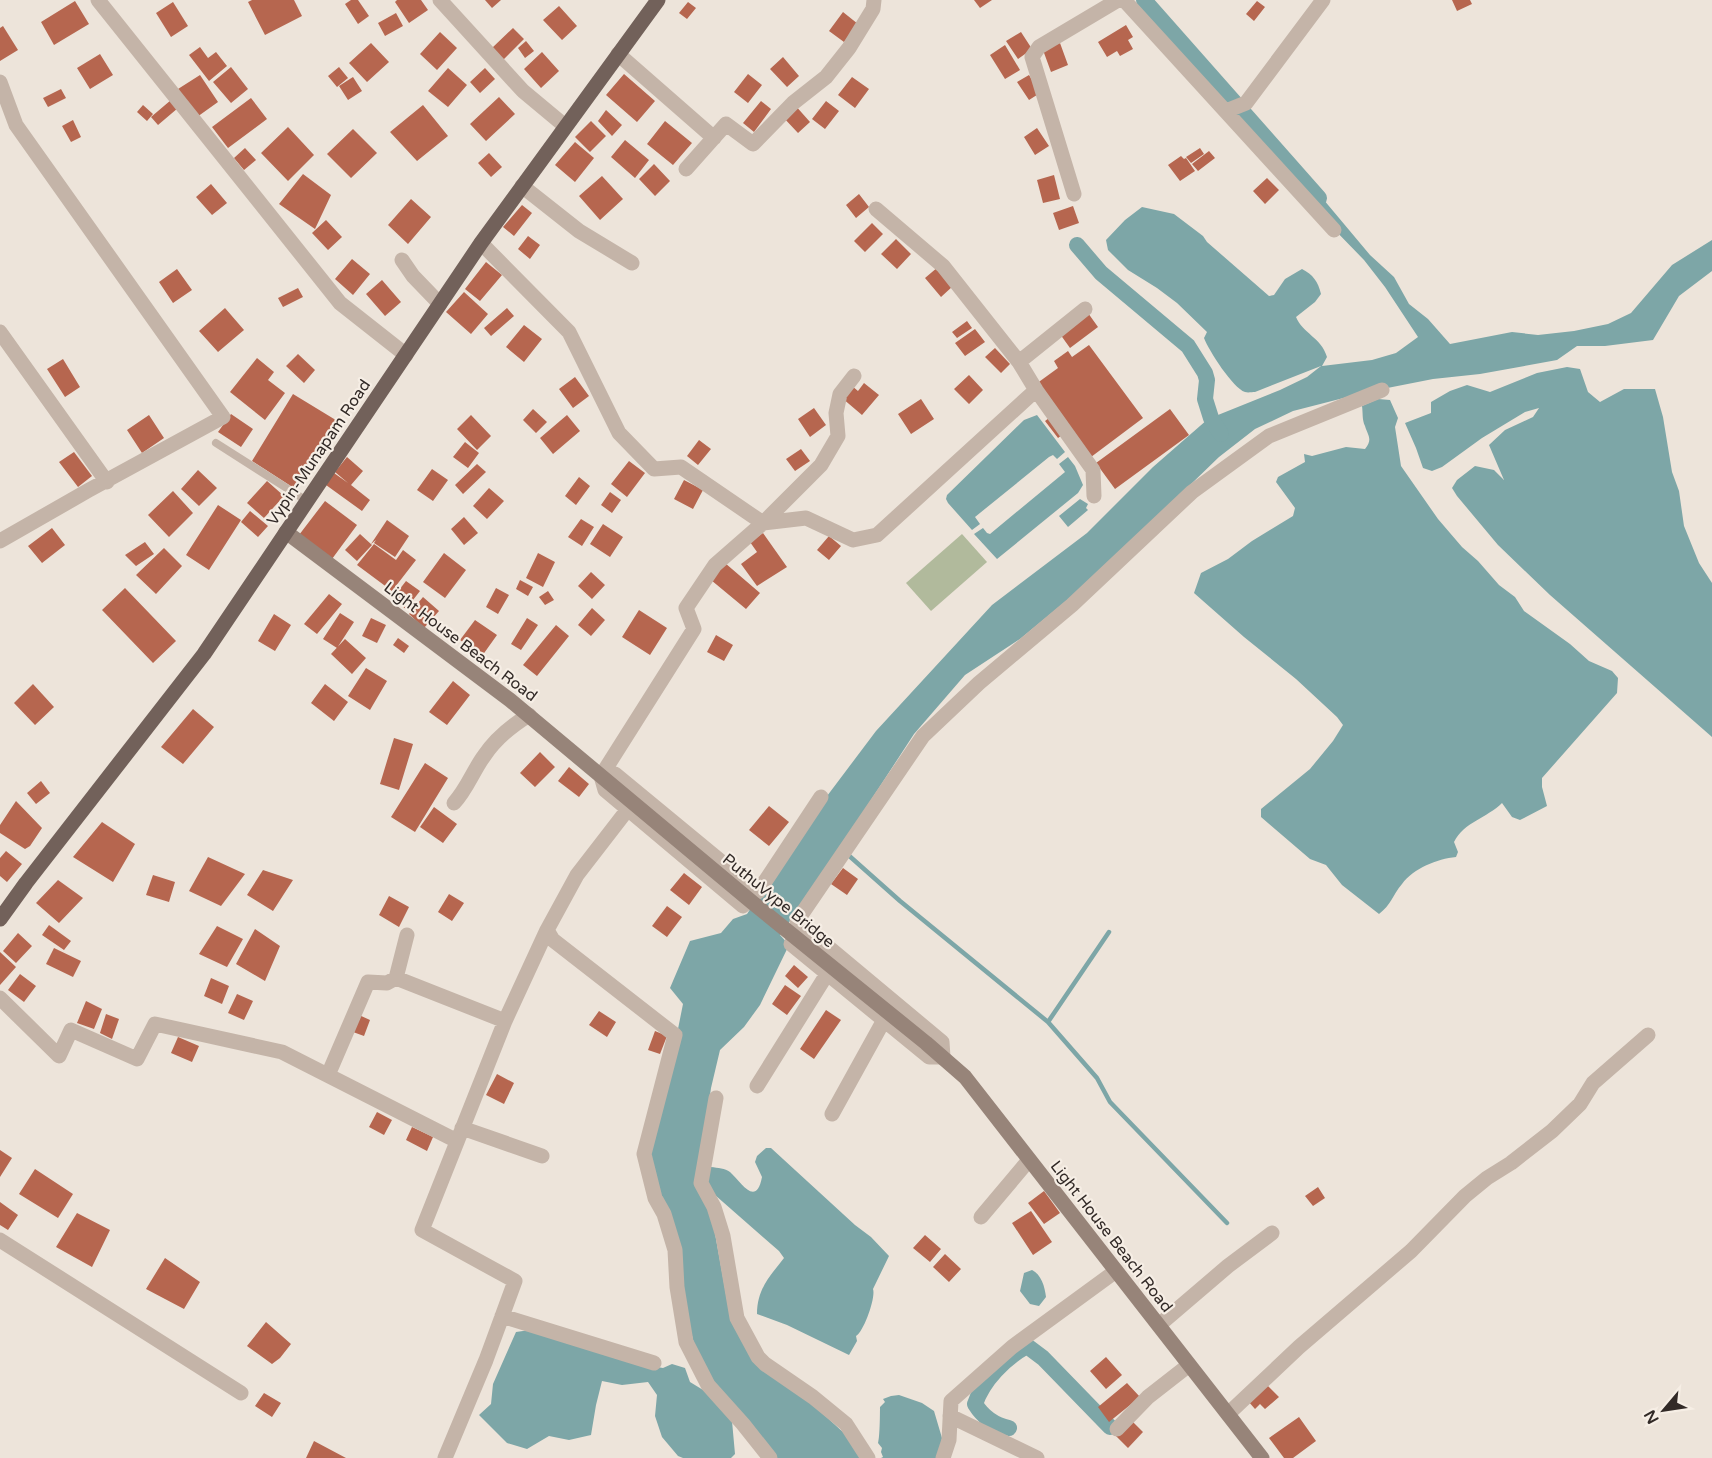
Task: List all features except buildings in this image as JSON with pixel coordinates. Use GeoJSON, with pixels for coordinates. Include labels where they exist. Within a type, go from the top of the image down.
{"type":"FeatureCollection","features":[{"type":"Feature","properties":{"kind":"main road","name":"Vypin-Munapam Road"},"geometry":{"type":"LineString","coordinates":[[0,919],[204,654],[481,243],[658,0]]}},
{"type":"Feature","properties":{"kind":"main road","name":"Light House Beach Road"},"geometry":{"type":"LineString","coordinates":[[286,532],[529,715],[605,780]]}},
{"type":"Feature","properties":{"kind":"main road","name":"PuthuVype Bridge"},"geometry":{"type":"LineString","coordinates":[[605,780],[926,1042]]}},
{"type":"Feature","properties":{"kind":"main road","name":"Light House Beach Road"},"geometry":{"type":"LineString","coordinates":[[926,1042],[965,1077],[1262,1458]]}},
{"type":"Feature","properties":{"kind":"street"},"geometry":{"type":"LineString","coordinates":[[98,0],[340,303],[406,356]]}},
{"type":"Feature","properties":{"kind":"street"},"geometry":{"type":"LineString","coordinates":[[440,0],[523,91],[565,126]]}},
{"type":"Feature","properties":{"kind":"street"},"geometry":{"type":"LineString","coordinates":[[686,170],[726,124],[753,144],[793,103],[826,77],[849,48],[873,9],[874,0]]}},
{"type":"Feature","properties":{"kind":"street"},"geometry":{"type":"LineString","coordinates":[[1074,194],[1032,57],[1039,47],[1118,0]]}},
{"type":"Feature","properties":{"kind":"street"},"geometry":{"type":"LineString","coordinates":[[1125,0],[1334,230]]}},
{"type":"Feature","properties":{"kind":"street"},"geometry":{"type":"LineString","coordinates":[[1226,111],[1246,103],[1323,0]]}},
{"type":"Feature","properties":{"kind":"street"},"geometry":{"type":"LineString","coordinates":[[618,54],[714,138]]}},
{"type":"Feature","properties":{"kind":"street"},"geometry":{"type":"LineString","coordinates":[[0,82],[16,125],[223,417],[0,541]]}},
{"type":"Feature","properties":{"kind":"street"},"geometry":{"type":"LineString","coordinates":[[522,186],[579,231],[632,263]]}},
{"type":"Feature","properties":{"kind":"street"},"geometry":{"type":"LineString","coordinates":[[876,209],[943,266],[1019,362],[1036,390],[1093,470],[1094,496]]}},
{"type":"Feature","properties":{"kind":"street"},"geometry":{"type":"LineString","coordinates":[[481,243],[570,332],[619,433],[654,469],[681,467],[763,523],[806,518],[853,540],[877,535],[1036,390]]}},
{"type":"Feature","properties":{"kind":"street"},"geometry":{"type":"LineString","coordinates":[[402,260],[413,276],[440,304]]}},
{"type":"Feature","properties":{"kind":"street"},"geometry":{"type":"LineString","coordinates":[[1019,362],[1085,309]]}},
{"type":"Feature","properties":{"kind":"street"},"geometry":{"type":"LineString","coordinates":[[0,332],[107,482]]}},
{"type":"Feature","properties":{"kind":"street"},"geometry":{"type":"LineString","coordinates":[[744,906],[605,790],[605,780],[694,629],[686,609],[716,565],[763,523],[821,465],[838,436],[836,413],[840,394],[854,376]]}},
{"type":"Feature","properties":{"kind":"street"},"geometry":{"type":"LineString","coordinates":[[791,944],[929,1057],[943,1057],[942,1042],[798,921],[923,736],[979,683],[1072,605],[1192,492],[1269,436],[1382,390]]}},
{"type":"Feature","properties":{"kind":"street"},"geometry":{"type":"LineString","coordinates":[[454,803],[484,755],[508,728],[529,715]]}},
{"type":"Feature","properties":{"kind":"street"},"geometry":{"type":"LineString","coordinates":[[605,780],[615,774],[758,892],[821,797]]}},
{"type":"Feature","properties":{"kind":"street"},"geometry":{"type":"LineString","coordinates":[[445,1458],[515,1281],[422,1230],[505,1021],[547,930],[577,875],[628,809]]}},
{"type":"Feature","properties":{"kind":"street"},"geometry":{"type":"LineString","coordinates":[[547,930],[553,940],[675,1035],[644,1154],[655,1198],[664,1214],[675,1250],[677,1287],[686,1342],[708,1385],[770,1458]]}},
{"type":"Feature","properties":{"kind":"street"},"geometry":{"type":"LineString","coordinates":[[328,1075],[368,982],[387,983],[396,978],[407,935]]}},
{"type":"Feature","properties":{"kind":"street"},"geometry":{"type":"LineString","coordinates":[[757,1086],[827,974]]}},
{"type":"Feature","properties":{"kind":"street"},"geometry":{"type":"LineString","coordinates":[[396,978],[505,1021]]}},
{"type":"Feature","properties":{"kind":"street"},"geometry":{"type":"LineString","coordinates":[[0,998],[59,1056],[71,1030],[137,1059],[154,1024],[282,1052],[460,1134],[542,1156]]}},
{"type":"Feature","properties":{"kind":"street"},"geometry":{"type":"LineString","coordinates":[[832,1114],[884,1020]]}},
{"type":"Feature","properties":{"kind":"street"},"geometry":{"type":"LineString","coordinates":[[1228,1414],[1299,1347],[1411,1251],[1465,1196],[1552,1131],[1580,1104],[1593,1083],[1648,1035]]}},
{"type":"Feature","properties":{"kind":"street"},"geometry":{"type":"LineString","coordinates":[[716,1098],[701,1183],[714,1207],[723,1236],[737,1318],[758,1357],[813,1396],[846,1424],[868,1458]]}},
{"type":"Feature","properties":{"kind":"street"},"geometry":{"type":"LineString","coordinates":[[981,1217],[1029,1160]]}},
{"type":"Feature","properties":{"kind":"street"},"geometry":{"type":"LineString","coordinates":[[1159,1325],[1228,1266],[1272,1233]]}},
{"type":"Feature","properties":{"kind":"street"},"geometry":{"type":"LineString","coordinates":[[0,1240],[241,1393]]}},
{"type":"Feature","properties":{"kind":"street"},"geometry":{"type":"LineString","coordinates":[[943,1458],[949,1440],[951,1401],[1012,1347],[1116,1271]]}},
{"type":"Feature","properties":{"kind":"street"},"geometry":{"type":"LineString","coordinates":[[502,1316],[654,1362]]}},
{"type":"Feature","properties":{"kind":"street"},"geometry":{"type":"LineString","coordinates":[[1117,1429],[1148,1397],[1189,1365]]}},
{"type":"Feature","properties":{"kind":"street"},"geometry":{"type":"LineString","coordinates":[[950,1416],[1037,1458]]}},
{"type":"Feature","properties":{"kind":"lane"},"geometry":{"type":"LineString","coordinates":[[216,443],[307,501]]}},
{"type":"Feature","properties":{"kind":"green space"},"geometry":{"type":"Polygon","coordinates":[[[962,534],[987,562],[931,611],[906,583],[962,534]]]}},
{"type":"Feature","properties":{"kind":"water"},"geometry":{"type":"Polygon","coordinates":[[[1292,172],[1313,187],[1370,255],[1394,277],[1409,304],[1428,319],[1450,344],[1512,332],[1538,335],[1608,324],[1631,313],[1672,265],[1712,240],[1712,271],[1679,296],[1653,340],[1605,346],[1577,346],[1557,360],[1480,374],[1433,379],[1367,392],[1293,411],[1255,429],[1219,457],[1093,579],[1020,639],[965,675],[914,734],[817,883],[780,935],[789,945],[760,1005],[744,1027],[720,1050],[711,1088],[698,1180],[712,1217],[728,1305],[742,1340],[844,1433],[861,1458],[774,1458],[699,1364],[659,1202],[650,1149],[683,1004],[670,988],[690,941],[721,933],[733,919],[747,914],[806,824],[876,731],[992,605],[1087,533],[1153,467],[1208,419],[1280,390],[1307,377],[1321,366],[1255,392],[1240,389],[1228,377],[1211,351],[1204,338],[1207,332],[1177,303],[1128,270],[1108,250],[1106,240],[1125,220],[1142,207],[1174,214],[1203,236],[1269,296],[1274,295],[1285,279],[1302,269],[1309,274],[1317,282],[1321,294],[1315,302],[1296,317],[1324,350],[1327,357],[1322,366],[1372,360],[1396,353],[1418,337],[1385,287],[1364,260],[1331,226],[1292,172]]]}},
{"type":"Feature","properties":{"kind":"water"},"geometry":{"type":"Polygon","coordinates":[[[1567,367],[1580,369],[1588,392],[1600,402],[1624,389],[1655,389],[1663,417],[1672,472],[1679,491],[1684,526],[1699,563],[1712,583],[1712,737],[1550,595],[1498,545],[1452,488],[1457,480],[1475,466],[1494,470],[1504,480],[1489,445],[1505,430],[1533,417],[1539,408],[1525,412],[1482,438],[1442,467],[1432,471],[1423,468],[1405,423],[1431,413],[1431,402],[1450,391],[1467,385],[1490,392],[1537,373],[1567,367]]]}},
{"type":"Feature","properties":{"kind":"water"},"geometry":{"type":"Polygon","coordinates":[[[1378,399],[1390,400],[1398,418],[1395,427],[1401,466],[1438,519],[1462,547],[1499,585],[1515,597],[1524,611],[1570,644],[1589,661],[1612,671],[1618,678],[1617,693],[1542,778],[1547,806],[1520,820],[1512,817],[1502,803],[1458,835],[1454,842],[1458,852],[1456,857],[1434,862],[1413,873],[1379,914],[1342,885],[1326,865],[1310,859],[1261,817],[1261,809],[1310,769],[1343,725],[1296,679],[1194,593],[1201,573],[1228,559],[1293,516],[1295,508],[1276,482],[1278,477],[1305,462],[1304,454],[1312,456],[1346,447],[1365,449],[1369,440],[1363,421],[1362,406],[1378,399]]]}},
{"type":"Feature","properties":{"kind":"water"},"geometry":{"type":"Polygon","coordinates":[[[1037,415],[1065,452],[1057,459],[1053,455],[1049,457],[975,517],[980,524],[972,530],[948,503],[947,495],[1024,420],[1037,415]]]}},
{"type":"Feature","properties":{"kind":"water"},"geometry":{"type":"Polygon","coordinates":[[[1068,457],[1075,466],[1083,485],[1078,493],[997,559],[974,534],[983,528],[990,534],[1065,472],[1059,464],[1068,457]]]}},
{"type":"Feature","properties":{"kind":"water"},"geometry":{"type":"Polygon","coordinates":[[[1080,499],[1088,504],[1086,508],[1088,510],[1068,527],[1059,516],[1080,499]]]}},
{"type":"Feature","properties":{"kind":"water"},"geometry":{"type":"Polygon","coordinates":[[[766,1148],[771,1148],[871,1237],[889,1256],[873,1289],[873,1299],[866,1321],[856,1336],[857,1341],[849,1355],[787,1325],[757,1314],[762,1290],[784,1258],[779,1251],[709,1192],[707,1170],[711,1167],[726,1170],[748,1190],[756,1191],[762,1177],[755,1162],[757,1156],[766,1148]]]}},
{"type":"Feature","properties":{"kind":"water"},"geometry":{"type":"Polygon","coordinates":[[[1032,1270],[1044,1285],[1046,1297],[1039,1306],[1030,1304],[1020,1291],[1024,1273],[1032,1270]]]}},
{"type":"Feature","properties":{"kind":"water"},"geometry":{"type":"Polygon","coordinates":[[[530,1330],[633,1363],[663,1368],[672,1364],[685,1368],[690,1382],[708,1393],[732,1421],[735,1454],[731,1458],[683,1458],[678,1456],[662,1437],[655,1416],[657,1395],[648,1382],[622,1385],[602,1381],[591,1435],[569,1440],[549,1436],[527,1449],[507,1443],[479,1415],[491,1404],[493,1384],[516,1332],[530,1330]]]}},
{"type":"Feature","properties":{"kind":"water"},"geometry":{"type":"Polygon","coordinates":[[[899,1395],[922,1403],[934,1411],[942,1438],[939,1458],[881,1458],[883,1457],[882,1448],[878,1443],[880,1407],[885,1402],[883,1399],[899,1395]]]}},
{"type":"Feature","properties":{"kind":"waterway"},"geometry":{"type":"LineString","coordinates":[[1144,0],[1319,198]]}},
{"type":"Feature","properties":{"kind":"waterway"},"geometry":{"type":"LineString","coordinates":[[1077,245],[1101,273],[1188,346],[1205,373],[1207,380],[1205,399],[1211,418],[1221,434]]}},
{"type":"Feature","properties":{"kind":"waterway"},"geometry":{"type":"LineString","coordinates":[[846,853],[900,901],[1048,1022],[1109,932]]}},
{"type":"Feature","properties":{"kind":"waterway"},"geometry":{"type":"LineString","coordinates":[[1048,1022],[1097,1078],[1110,1102],[1227,1223]]}},
{"type":"Feature","properties":{"kind":"waterway"},"geometry":{"type":"LineString","coordinates":[[1009,1428],[989,1420],[975,1404],[983,1386],[996,1370],[1027,1346],[1043,1358],[1110,1427]]}}]}
